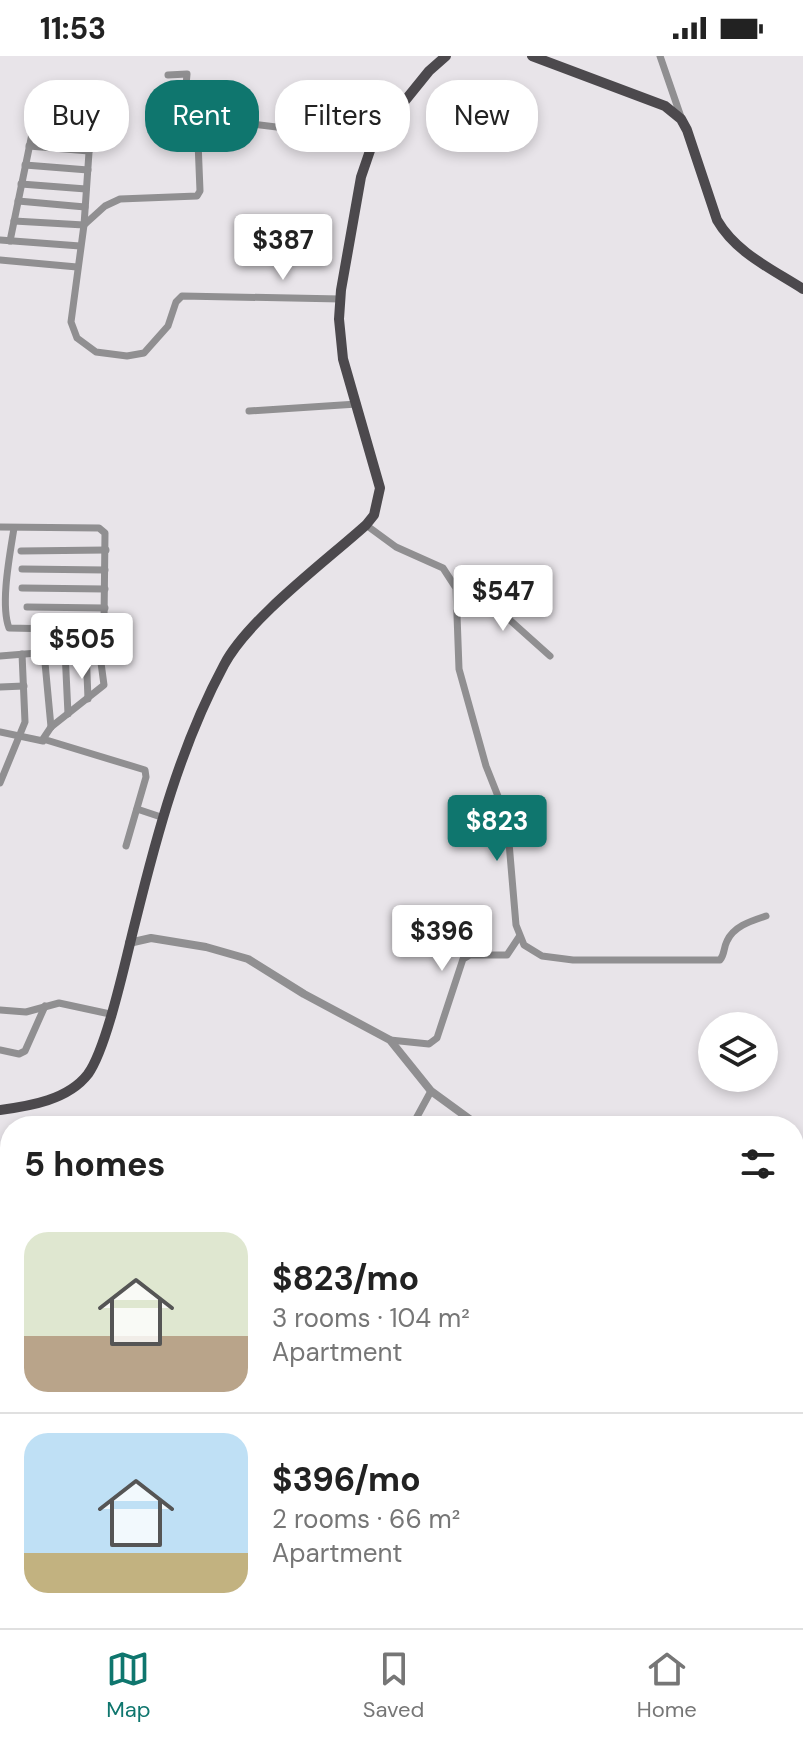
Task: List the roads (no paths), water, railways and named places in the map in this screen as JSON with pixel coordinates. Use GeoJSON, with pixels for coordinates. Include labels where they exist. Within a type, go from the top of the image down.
{"type":"FeatureCollection","features":[{"type":"Feature","properties":{"kind":"main road"},"geometry":{"type":"LineString","coordinates":[[410,94],[446,56]]}},
{"type":"Feature","properties":{"kind":"main road"},"geometry":{"type":"LineString","coordinates":[[532,56],[665,106],[681,119],[717,220],[726,235],[740,249],[803,289]]}},
{"type":"Feature","properties":{"kind":"main road"},"geometry":{"type":"LineString","coordinates":[[0,1110],[44,1101],[77,1084],[88,1073],[110,1014],[161,817],[181,761],[233,649],[246,632],[374,515],[380,488],[340,341],[341,299],[361,177],[370,152]]}},
{"type":"Feature","properties":{"kind":"street"},"geometry":{"type":"LineString","coordinates":[[660,56],[681,119]]}},
{"type":"Feature","properties":{"kind":"street"},"geometry":{"type":"LineString","coordinates":[[168,75],[187,74],[187,80]]}},
{"type":"Feature","properties":{"kind":"street"},"geometry":{"type":"LineString","coordinates":[[10,241],[28,152]]}},
{"type":"Feature","properties":{"kind":"street"},"geometry":{"type":"LineString","coordinates":[[89,152],[84,225],[71,311],[74,330],[85,346],[109,356],[135,355],[150,348],[168,326],[176,302],[182,296],[341,299]]}},
{"type":"Feature","properties":{"kind":"street"},"geometry":{"type":"LineString","coordinates":[[14,221],[84,225],[105,206],[120,199],[192,198],[199,195],[198,152]]}},
{"type":"Feature","properties":{"kind":"street"},"geometry":{"type":"LineString","coordinates":[[25,165],[88,170]]}},
{"type":"Feature","properties":{"kind":"street"},"geometry":{"type":"LineString","coordinates":[[21,184],[86,189]]}},
{"type":"Feature","properties":{"kind":"street"},"geometry":{"type":"LineString","coordinates":[[18,201],[85,207]]}},
{"type":"Feature","properties":{"kind":"street"},"geometry":{"type":"LineString","coordinates":[[0,240],[80,246]]}},
{"type":"Feature","properties":{"kind":"street"},"geometry":{"type":"LineString","coordinates":[[0,260],[77,267]]}},
{"type":"Feature","properties":{"kind":"street"},"geometry":{"type":"LineString","coordinates":[[249,411],[357,404]]}},
{"type":"Feature","properties":{"kind":"street"},"geometry":{"type":"LineString","coordinates":[[366,525],[396,547],[443,568],[456,588],[459,600],[459,669],[486,766],[507,819],[519,937],[532,952],[555,958],[707,962],[720,960],[726,942],[743,924],[766,916]]}},
{"type":"Feature","properties":{"kind":"street"},"geometry":{"type":"LineString","coordinates":[[0,527],[99,528],[105,533],[105,608],[99,648],[104,685],[51,727],[43,741]]}},
{"type":"Feature","properties":{"kind":"street"},"geometry":{"type":"LineString","coordinates":[[14,528],[6,584],[8,626],[11,629],[102,630]]}},
{"type":"Feature","properties":{"kind":"street"},"geometry":{"type":"LineString","coordinates":[[21,551],[106,550]]}},
{"type":"Feature","properties":{"kind":"street"},"geometry":{"type":"LineString","coordinates":[[22,569],[105,570]]}},
{"type":"Feature","properties":{"kind":"street"},"geometry":{"type":"LineString","coordinates":[[22,588],[105,589]]}},
{"type":"Feature","properties":{"kind":"street"},"geometry":{"type":"LineString","coordinates":[[459,600],[502,613],[550,656]]}},
{"type":"Feature","properties":{"kind":"street"},"geometry":{"type":"LineString","coordinates":[[27,607],[105,608]]}},
{"type":"Feature","properties":{"kind":"street"},"geometry":{"type":"LineString","coordinates":[[0,656],[99,648]]}},
{"type":"Feature","properties":{"kind":"street"},"geometry":{"type":"LineString","coordinates":[[86,649],[88,699]]}},
{"type":"Feature","properties":{"kind":"street"},"geometry":{"type":"LineString","coordinates":[[65,651],[68,714]]}},
{"type":"Feature","properties":{"kind":"street"},"geometry":{"type":"LineString","coordinates":[[44,652],[51,727]]}},
{"type":"Feature","properties":{"kind":"street"},"geometry":{"type":"LineString","coordinates":[[0,783],[25,722],[22,654]]}},
{"type":"Feature","properties":{"kind":"street"},"geometry":{"type":"LineString","coordinates":[[0,687],[24,686]]}},
{"type":"Feature","properties":{"kind":"street"},"geometry":{"type":"LineString","coordinates":[[0,732],[142,768],[146,774],[126,846]]}},
{"type":"Feature","properties":{"kind":"street"},"geometry":{"type":"LineString","coordinates":[[137,809],[161,817]]}},
{"type":"Feature","properties":{"kind":"street"},"geometry":{"type":"LineString","coordinates":[[135,923],[151,938]]}},
{"type":"Feature","properties":{"kind":"street"},"geometry":{"type":"LineString","coordinates":[[129,943],[151,938],[206,947],[248,959],[304,994],[390,1040],[424,1046],[437,1038],[463,959],[470,955],[507,955],[519,937]]}},
{"type":"Feature","properties":{"kind":"street"},"geometry":{"type":"LineString","coordinates":[[0,1010],[26,1012],[45,1006],[70,1004],[110,1014]]}},
{"type":"Feature","properties":{"kind":"street"},"geometry":{"type":"LineString","coordinates":[[0,1050],[19,1054],[25,1051],[45,1006]]}},
{"type":"Feature","properties":{"kind":"street"},"geometry":{"type":"LineString","coordinates":[[390,1040],[431,1091],[465,1116]]}},
{"type":"Feature","properties":{"kind":"street"},"geometry":{"type":"LineString","coordinates":[[417,1116],[431,1091]]}}]}
